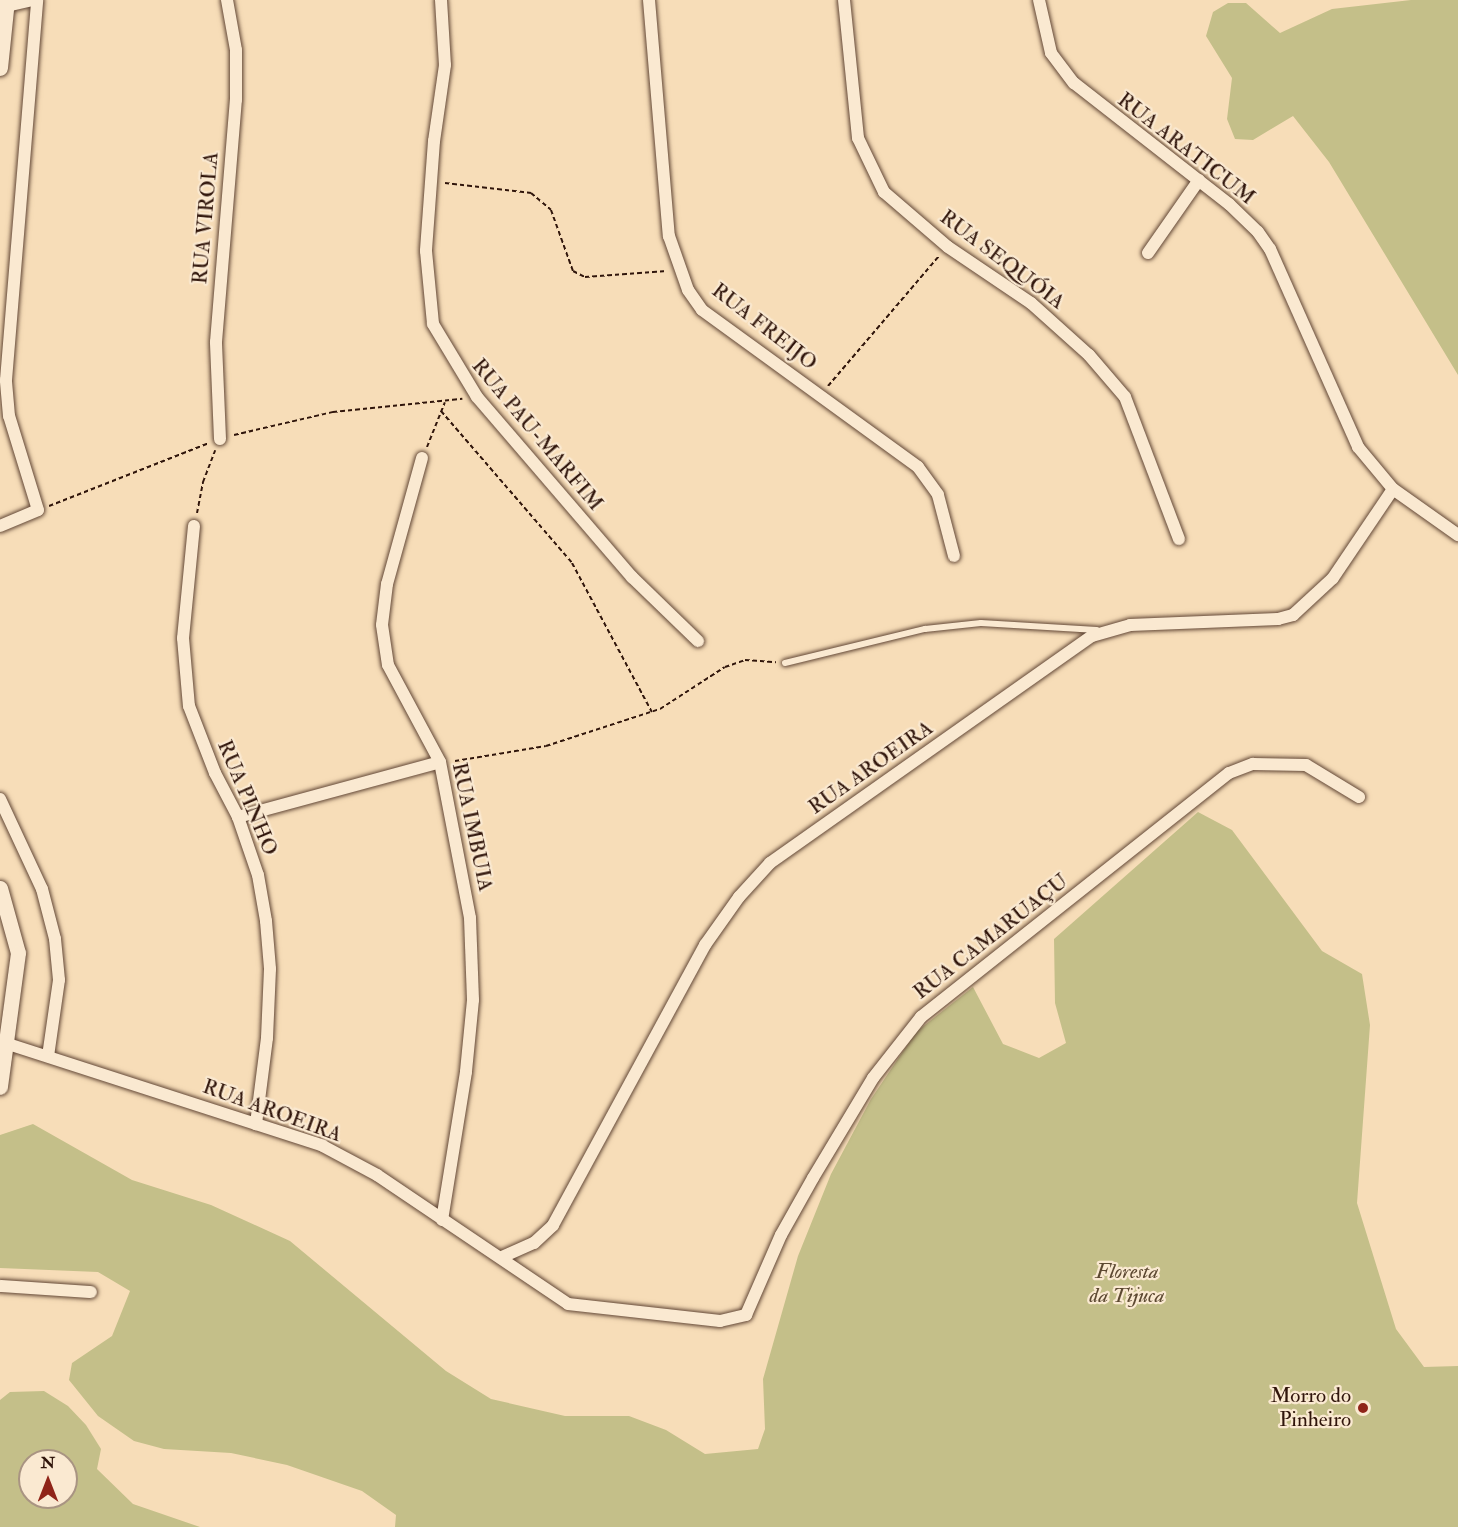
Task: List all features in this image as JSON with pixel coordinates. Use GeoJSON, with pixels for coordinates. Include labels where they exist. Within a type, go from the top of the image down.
{"type":"FeatureCollection","features":[{"type":"Feature","properties":{"kind":"main road"},"geometry":{"type":"LineString","coordinates":[[0,68],[7,3]]}},
{"type":"Feature","properties":{"kind":"street"},"geometry":{"type":"LineString","coordinates":[[7,3],[31,0]]}},
{"type":"Feature","properties":{"kind":"street"},"geometry":{"type":"LineString","coordinates":[[0,526],[38,510],[9,416],[6,380],[38,0]]}},
{"type":"Feature","properties":{"kind":"street","name":"RUA VIROLA"},"geometry":{"type":"LineString","coordinates":[[220,439],[216,342],[236,100],[236,50],[227,0]]}},
{"type":"Feature","properties":{"kind":"street","name":"RUA PAU-MARFIM"},"geometry":{"type":"LineString","coordinates":[[441,0],[445,65],[430,182],[426,268],[432,315],[443,345],[477,398],[632,577],[698,641]]}},
{"type":"Feature","properties":{"kind":"street","name":"RUA FREIJO"},"geometry":{"type":"LineString","coordinates":[[649,0],[669,236],[678,270],[702,310],[928,477],[945,514],[954,556]]}},
{"type":"Feature","properties":{"kind":"street","name":"RUA SEQUÓIA"},"geometry":{"type":"LineString","coordinates":[[844,0],[858,138],[884,192],[948,247],[1031,303],[1089,355],[1125,398],[1179,539]]}},
{"type":"Feature","properties":{"kind":"street","name":"RUA ARATICUM"},"geometry":{"type":"LineString","coordinates":[[1038,0],[1052,53],[1074,83],[1126,127],[1199,180],[1251,225],[1270,249],[1349,431],[1375,469],[1394,489],[1458,535]]}},
{"type":"Feature","properties":{"kind":"street"},"geometry":{"type":"LineString","coordinates":[[1148,253],[1199,180]]}},
{"type":"Feature","properties":{"kind":"street","name":"RUA IMBUIA"},"geometry":{"type":"LineString","coordinates":[[422,458],[387,584],[382,625],[388,665],[440,762],[470,918],[473,1000],[466,1072],[442,1220]]}},
{"type":"Feature","properties":{"kind":"street","name":"RUA AROEIRA"},"geometry":{"type":"LineString","coordinates":[[502,1257],[534,1244],[553,1225],[705,945],[739,897],[770,863],[1105,631],[1130,625],[1278,619],[1293,615],[1333,578],[1394,489]]}},
{"type":"Feature","properties":{"kind":"street","name":"RUA PINHO"},"geometry":{"type":"LineString","coordinates":[[194,526],[183,638],[185,679],[202,743],[238,817],[258,875],[270,969],[267,1038],[256,1124]]}},
{"type":"Feature","properties":{"kind":"street"},"geometry":{"type":"LineString","coordinates":[[238,817],[440,762]]}},
{"type":"Feature","properties":{"kind":"street","name":"RUA CAMARUAÇU"},"geometry":{"type":"LineString","coordinates":[[756,1294],[813,1178],[873,1078],[921,1017],[1229,773],[1253,764],[1306,765],[1359,797]]}},
{"type":"Feature","properties":{"kind":"street"},"geometry":{"type":"LineString","coordinates":[[0,799],[42,889],[55,939],[59,980],[48,1056]]}},
{"type":"Feature","properties":{"kind":"street"},"geometry":{"type":"LineString","coordinates":[[0,888],[18,953],[8,1044],[0,1087]]}},
{"type":"Feature","properties":{"kind":"street","name":"RUA AROEIRA"},"geometry":{"type":"LineString","coordinates":[[8,1044],[323,1146],[377,1175],[442,1220],[502,1257],[568,1304],[720,1321],[746,1315],[756,1294]]}},
{"type":"Feature","properties":{"kind":"street"},"geometry":{"type":"LineString","coordinates":[[0,1286],[91,1292]]}},
{"type":"Feature","properties":{"kind":"lane"},"geometry":{"type":"LineString","coordinates":[[784,663],[925,629],[981,623],[1105,631]]}},
{"type":"Feature","properties":{"kind":"path"},"geometry":{"type":"LineString","coordinates":[[430,182],[531,193],[551,210],[573,271],[585,277],[678,270]]}},
{"type":"Feature","properties":{"kind":"path"},"geometry":{"type":"LineString","coordinates":[[820,395],[948,247]]}},
{"type":"Feature","properties":{"kind":"path"},"geometry":{"type":"LineString","coordinates":[[38,510],[220,439],[333,412],[477,398]]}},
{"type":"Feature","properties":{"kind":"path"},"geometry":{"type":"LineString","coordinates":[[422,458],[446,400]]}},
{"type":"Feature","properties":{"kind":"path"},"geometry":{"type":"LineString","coordinates":[[441,411],[572,563],[652,712]]}},
{"type":"Feature","properties":{"kind":"path"},"geometry":{"type":"LineString","coordinates":[[194,526],[203,482],[220,439]]}},
{"type":"Feature","properties":{"kind":"path"},"geometry":{"type":"LineString","coordinates":[[440,762],[483,759],[546,746],[652,712],[725,667],[745,660],[784,663]]}},
{"type":"Feature","properties":{"kind":"green space"},"geometry":{"type":"Polygon","coordinates":[[[1411,0],[1458,0],[1458,375],[1329,162],[1293,116],[1253,140],[1235,139],[1227,119],[1232,78],[1206,36],[1213,12],[1228,3],[1246,3],[1280,33],[1332,9],[1411,0]]]}},
{"type":"Feature","properties":{"kind":"green space","name":"Floresta da Tijuca"},"geometry":{"type":"Polygon","coordinates":[[[1198,812],[1232,830],[1322,951],[1362,974],[1370,1025],[1357,1203],[1396,1329],[1424,1367],[1458,1366],[1458,1527],[395,1527],[396,1515],[362,1491],[287,1465],[231,1453],[164,1449],[134,1441],[98,1416],[69,1380],[72,1363],[112,1336],[130,1291],[98,1272],[0,1268],[0,1135],[33,1124],[132,1180],[211,1205],[290,1241],[446,1371],[491,1399],[565,1416],[629,1416],[666,1430],[705,1454],[758,1449],[765,1429],[763,1379],[798,1256],[831,1174],[871,1099],[916,1032],[973,987],[1003,1044],[1039,1058],[1066,1043],[1055,1003],[1054,939],[1198,812]]]}},
{"type":"Feature","properties":{"kind":"green space"},"geometry":{"type":"Polygon","coordinates":[[[44,1391],[68,1406],[86,1425],[101,1449],[97,1469],[133,1504],[200,1527],[0,1527],[0,1400],[10,1392],[44,1391]]]}},
{"type":"Feature","properties":{"kind":"place","name":"Morro do Pinheiro"},"geometry":{"type":"Point","coordinates":[1363,1408]}}]}
